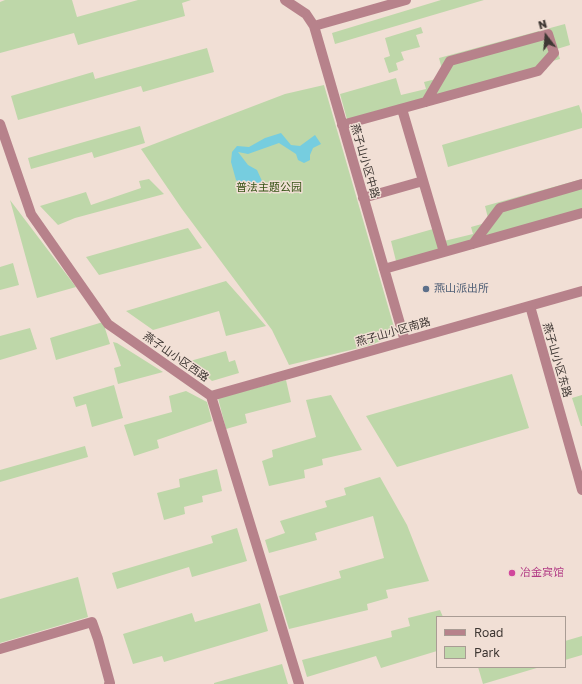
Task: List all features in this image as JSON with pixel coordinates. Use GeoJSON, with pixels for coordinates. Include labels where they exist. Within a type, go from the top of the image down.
{"type":"FeatureCollection","features":[{"type":"Feature","properties":{"kind":"street","name":"燕子山小区中路"},"geometry":{"type":"LineString","coordinates":[[285,0],[306,14],[314,26],[405,341]]}},
{"type":"Feature","properties":{"kind":"street"},"geometry":{"type":"LineString","coordinates":[[314,26],[406,0]]}},
{"type":"Feature","properties":{"kind":"street"},"geometry":{"type":"LineString","coordinates":[[342,125],[538,72],[554,54],[548,34],[450,61],[426,102]]}},
{"type":"Feature","properties":{"kind":"street"},"geometry":{"type":"LineString","coordinates":[[402,109],[444,252]]}},
{"type":"Feature","properties":{"kind":"street","name":"燕子山小区西路"},"geometry":{"type":"LineString","coordinates":[[0,124],[31,214],[108,324],[211,396],[299,684]]}},
{"type":"Feature","properties":{"kind":"street"},"geometry":{"type":"LineString","coordinates":[[363,198],[423,181]]}},
{"type":"Feature","properties":{"kind":"street"},"geometry":{"type":"LineString","coordinates":[[473,244],[500,208],[582,184]]}},
{"type":"Feature","properties":{"kind":"street"},"geometry":{"type":"LineString","coordinates":[[384,269],[582,213]]}},
{"type":"Feature","properties":{"kind":"street","name":"燕子山小区南路"},"geometry":{"type":"LineString","coordinates":[[211,396],[582,291]]}},
{"type":"Feature","properties":{"kind":"street","name":"燕子山小区东路"},"geometry":{"type":"LineString","coordinates":[[530,306],[582,490]]}},
{"type":"Feature","properties":{"kind":"street"},"geometry":{"type":"LineString","coordinates":[[0,650],[92,622],[98,639],[110,683],[109,684]]}},
{"type":"Feature","properties":{"kind":"green space"},"geometry":{"type":"Polygon","coordinates":[[[5,0],[72,0],[77,17],[138,0],[191,0],[182,3],[185,16],[78,45],[74,33],[0,53],[0,2],[5,0]]]}},
{"type":"Feature","properties":{"kind":"green space"},"geometry":{"type":"Polygon","coordinates":[[[441,0],[484,0],[335,44],[332,33],[441,0]]]}},
{"type":"Feature","properties":{"kind":"green space"},"geometry":{"type":"Polygon","coordinates":[[[565,24],[570,45],[557,49],[560,59],[545,63],[547,69],[348,123],[340,94],[396,78],[401,95],[426,89],[424,82],[444,77],[439,58],[565,24]]]}},
{"type":"Feature","properties":{"kind":"green space"},"geometry":{"type":"Polygon","coordinates":[[[421,27],[423,33],[416,35],[420,47],[401,52],[404,60],[396,63],[398,70],[389,73],[384,58],[390,56],[385,38],[421,27]]]}},
{"type":"Feature","properties":{"kind":"green space"},"geometry":{"type":"Polygon","coordinates":[[[207,48],[214,72],[143,92],[141,86],[18,120],[11,96],[93,72],[95,79],[207,48]]]}},
{"type":"Feature","properties":{"kind":"green space","name":"普法主题公园"},"geometry":{"type":"Polygon","coordinates":[[[324,85],[396,334],[371,345],[289,365],[272,330],[182,209],[141,149],[285,94],[324,85]]]}},
{"type":"Feature","properties":{"kind":"green space"},"geometry":{"type":"Polygon","coordinates":[[[579,105],[582,114],[582,128],[448,167],[442,145],[579,105]]]}},
{"type":"Feature","properties":{"kind":"green space"},"geometry":{"type":"Polygon","coordinates":[[[140,126],[145,143],[94,158],[92,152],[31,169],[28,158],[140,126]]]}},
{"type":"Feature","properties":{"kind":"green space"},"geometry":{"type":"Polygon","coordinates":[[[149,179],[164,194],[75,218],[58,225],[40,206],[86,192],[91,205],[141,188],[139,181],[149,179]]]}},
{"type":"Feature","properties":{"kind":"green space"},"geometry":{"type":"Polygon","coordinates":[[[582,179],[582,213],[397,265],[391,241],[440,227],[444,241],[473,234],[471,227],[489,222],[485,206],[582,179]]]}},
{"type":"Feature","properties":{"kind":"green space"},"geometry":{"type":"Polygon","coordinates":[[[10,200],[76,287],[37,298],[10,200]]]}},
{"type":"Feature","properties":{"kind":"green space"},"geometry":{"type":"Polygon","coordinates":[[[188,228],[202,248],[99,275],[86,257],[188,228]]]}},
{"type":"Feature","properties":{"kind":"green space"},"geometry":{"type":"Polygon","coordinates":[[[13,263],[19,285],[0,290],[0,267],[13,263]]]}},
{"type":"Feature","properties":{"kind":"green space"},"geometry":{"type":"Polygon","coordinates":[[[226,281],[266,326],[226,336],[219,311],[153,330],[126,311],[226,281]]]}},
{"type":"Feature","properties":{"kind":"green space"},"geometry":{"type":"Polygon","coordinates":[[[103,322],[110,344],[56,360],[50,338],[103,322]]]}},
{"type":"Feature","properties":{"kind":"green space"},"geometry":{"type":"Polygon","coordinates":[[[30,328],[37,349],[0,360],[0,336],[30,328]]]}},
{"type":"Feature","properties":{"kind":"green space"},"geometry":{"type":"Polygon","coordinates":[[[113,342],[117,343],[163,372],[118,384],[114,368],[121,366],[113,342]]]}},
{"type":"Feature","properties":{"kind":"green space"},"geometry":{"type":"Polygon","coordinates":[[[226,351],[229,362],[235,360],[239,373],[212,381],[190,361],[226,351]]]}},
{"type":"Feature","properties":{"kind":"green space"},"geometry":{"type":"Polygon","coordinates":[[[512,374],[529,428],[397,467],[366,416],[512,374]]]}},
{"type":"Feature","properties":{"kind":"green space"},"geometry":{"type":"Polygon","coordinates":[[[286,380],[291,402],[245,414],[247,423],[226,429],[218,398],[286,380]]]}},
{"type":"Feature","properties":{"kind":"green space"},"geometry":{"type":"Polygon","coordinates":[[[114,385],[123,418],[92,427],[86,404],[76,407],[73,397],[114,385]]]}},
{"type":"Feature","properties":{"kind":"green space"},"geometry":{"type":"Polygon","coordinates":[[[186,391],[207,402],[212,421],[157,440],[159,448],[134,456],[124,425],[172,412],[169,396],[186,391]]]}},
{"type":"Feature","properties":{"kind":"green space"},"geometry":{"type":"Polygon","coordinates":[[[331,395],[362,450],[322,459],[323,465],[304,470],[305,478],[269,486],[262,461],[273,457],[272,450],[316,437],[306,400],[331,395]]]}},
{"type":"Feature","properties":{"kind":"green space"},"geometry":{"type":"Polygon","coordinates":[[[582,395],[582,426],[581,426],[572,398],[582,395]]]}},
{"type":"Feature","properties":{"kind":"green space"},"geometry":{"type":"Polygon","coordinates":[[[85,446],[88,457],[0,482],[0,470],[85,446]]]}},
{"type":"Feature","properties":{"kind":"green space"},"geometry":{"type":"Polygon","coordinates":[[[217,469],[222,491],[202,496],[203,502],[184,507],[185,514],[164,520],[157,493],[180,487],[179,479],[217,469]]]}},
{"type":"Feature","properties":{"kind":"green space"},"geometry":{"type":"Polygon","coordinates":[[[380,477],[407,525],[429,581],[386,590],[388,598],[367,604],[368,610],[289,629],[279,596],[341,578],[339,571],[384,558],[373,516],[315,533],[317,540],[269,553],[265,540],[285,533],[280,521],[327,507],[325,501],[346,495],[344,488],[380,477]]]}},
{"type":"Feature","properties":{"kind":"green space"},"geometry":{"type":"Polygon","coordinates":[[[237,528],[247,561],[192,577],[189,567],[117,589],[112,573],[213,543],[211,536],[237,528]]]}},
{"type":"Feature","properties":{"kind":"green space"},"geometry":{"type":"Polygon","coordinates":[[[78,577],[88,617],[0,643],[0,599],[78,577]]]}},
{"type":"Feature","properties":{"kind":"green space"},"geometry":{"type":"Polygon","coordinates":[[[260,603],[268,631],[164,662],[162,656],[133,664],[123,634],[192,613],[195,622],[260,603]]]}},
{"type":"Feature","properties":{"kind":"green space"},"geometry":{"type":"Polygon","coordinates":[[[440,610],[443,616],[436,616],[436,651],[381,668],[376,656],[307,677],[302,660],[392,637],[391,631],[410,626],[408,618],[440,610]]]}},
{"type":"Feature","properties":{"kind":"green space"},"geometry":{"type":"Polygon","coordinates":[[[582,636],[582,655],[566,660],[566,641],[582,636]]]}},
{"type":"Feature","properties":{"kind":"green space"},"geometry":{"type":"Polygon","coordinates":[[[282,664],[288,684],[214,684],[214,683],[282,664]]]}},
{"type":"Feature","properties":{"kind":"green space"},"geometry":{"type":"Polygon","coordinates":[[[478,668],[537,668],[483,684],[478,668]]]}},
{"type":"Feature","properties":{"kind":"water"},"geometry":{"type":"Polygon","coordinates":[[[281,133],[291,145],[300,146],[315,135],[321,144],[313,148],[310,155],[310,160],[304,163],[298,160],[296,154],[279,143],[248,154],[238,152],[248,165],[257,170],[262,181],[252,188],[236,180],[231,162],[232,152],[237,146],[249,147],[265,138],[281,133]]]}},
{"type":"Feature","properties":{"kind":"place","name":"燕山派出所"},"geometry":{"type":"Point","coordinates":[426,289]}},
{"type":"Feature","properties":{"kind":"place","name":"冶金宾馆"},"geometry":{"type":"Point","coordinates":[512,573]}}]}
